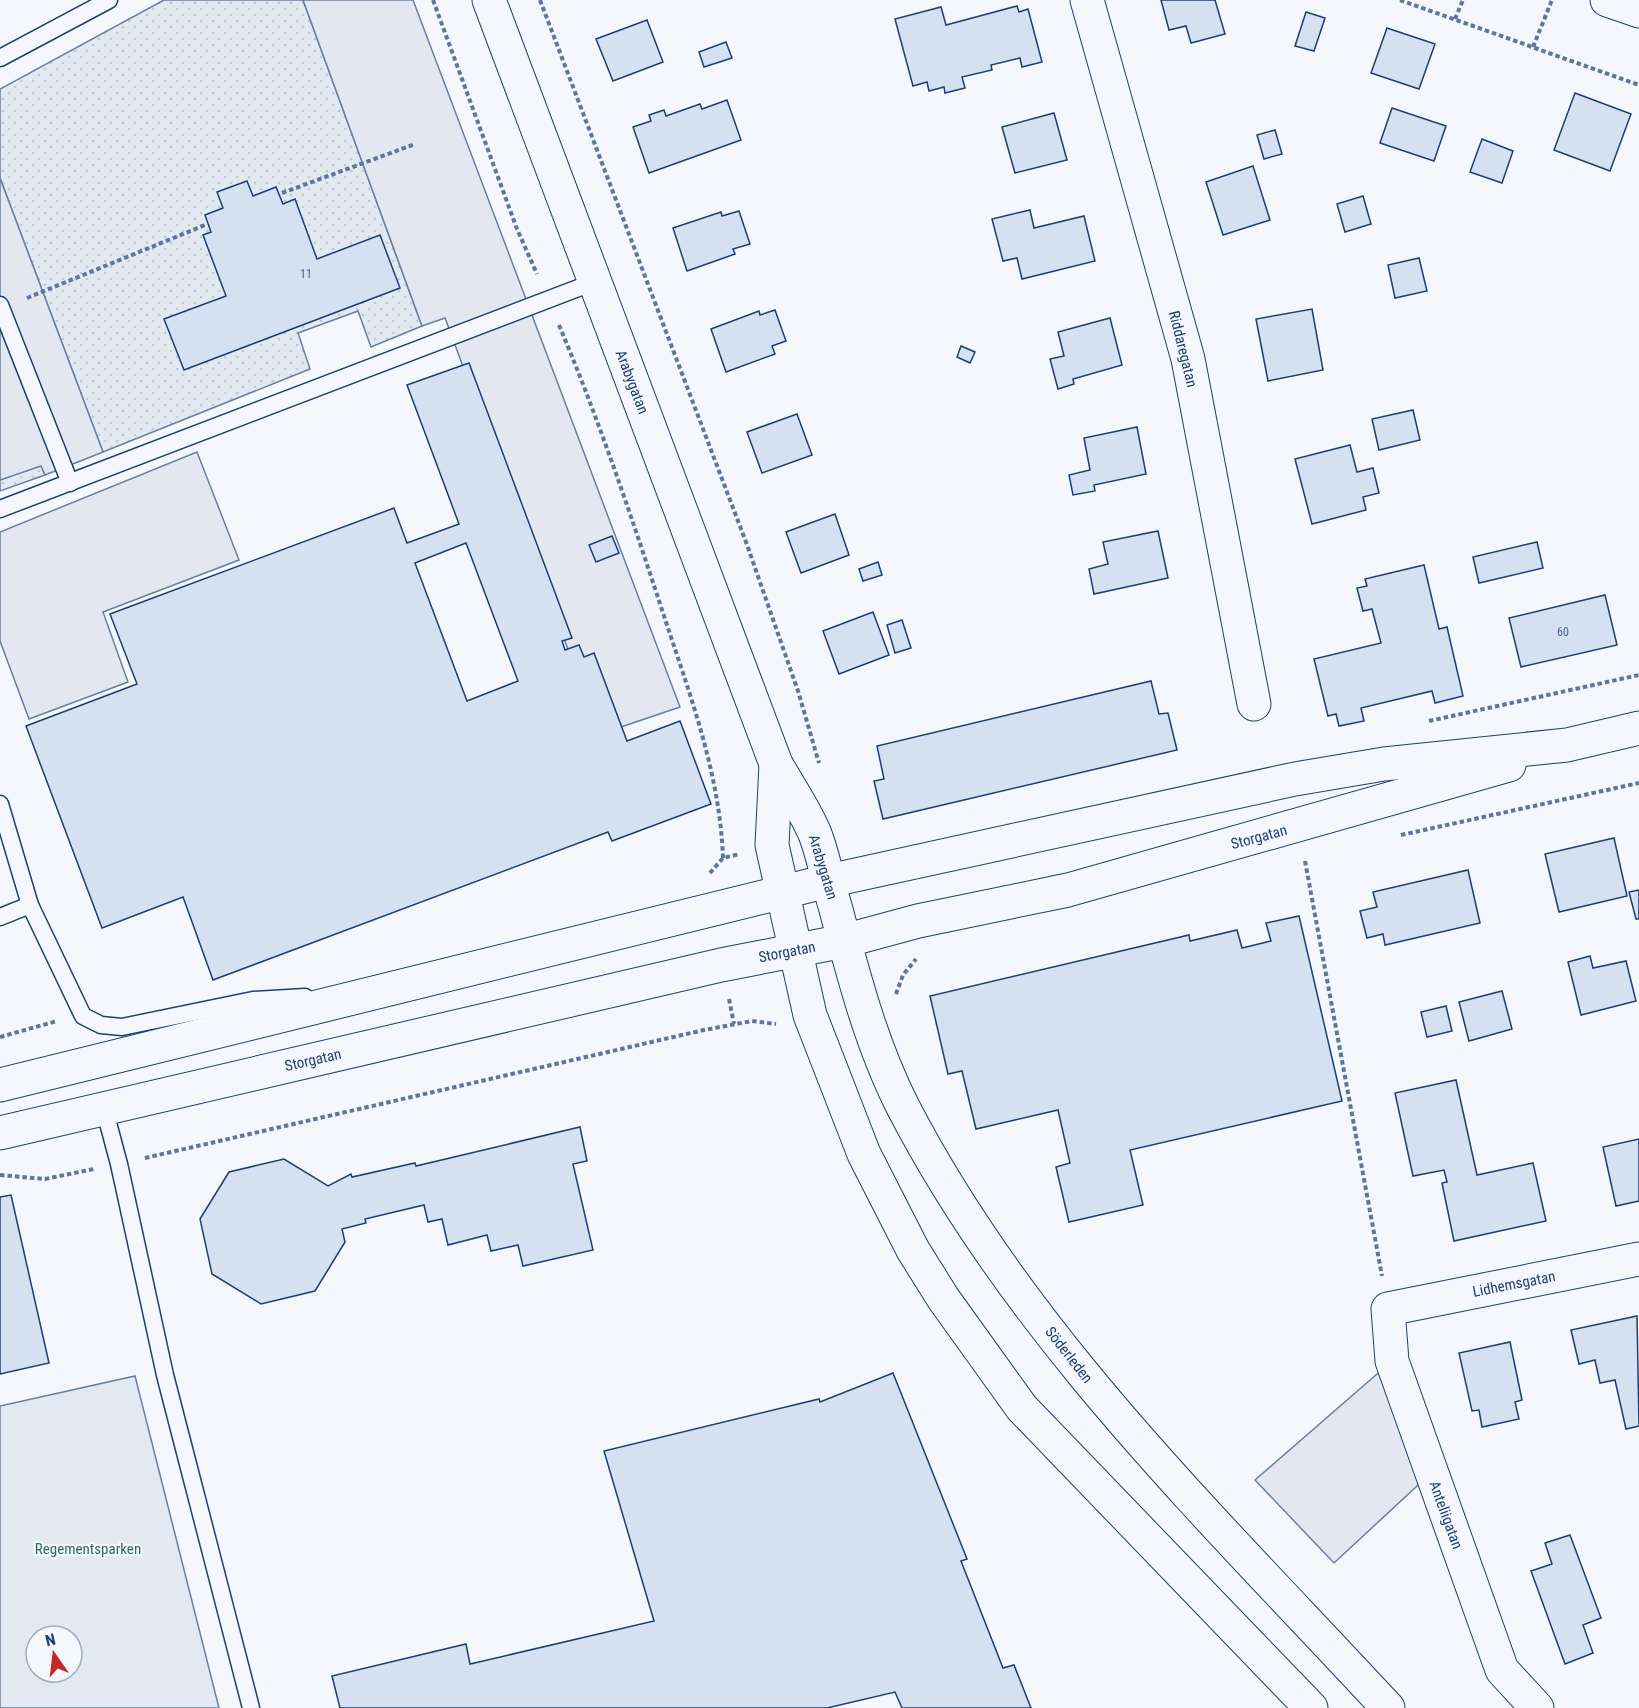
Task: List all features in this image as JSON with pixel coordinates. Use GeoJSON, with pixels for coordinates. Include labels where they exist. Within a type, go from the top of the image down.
{"type":"FeatureCollection","features":[{"type":"Feature","properties":{"kind":"street","name":"Arabygatan"},"geometry":{"type":"LineString","coordinates":[[489,0],[776,764],[814,834],[844,941]]}},
{"type":"Feature","properties":{"kind":"street","name":"Riddaregatan"},"geometry":{"type":"LineString","coordinates":[[1087,0],[1188,360],[1254,704]]}},
{"type":"Feature","properties":{"kind":"street"},"geometry":{"type":"LineString","coordinates":[[1607,0],[1639,11]]}},
{"type":"Feature","properties":{"kind":"street","name":"Storgatan"},"geometry":{"type":"LineString","coordinates":[[0,1132],[721,965],[844,941],[918,921],[1068,890],[1485,774],[1567,745],[1639,728]]}},
{"type":"Feature","properties":{"kind":"street","name":"Storgatan"},"geometry":{"type":"LineString","coordinates":[[0,1085],[828,881],[1295,779],[1384,765],[1567,745]]}},
{"type":"Feature","properties":{"kind":"street","name":"Arabygatan"},"geometry":{"type":"LineString","coordinates":[[776,764],[772,845],[797,951]]}},
{"type":"Feature","properties":{"kind":"street","name":"Söderleden"},"geometry":{"type":"LineString","coordinates":[[844,941],[863,1005],[901,1102],[961,1211],[1032,1308],[1111,1408],[1388,1708]]}},
{"type":"Feature","properties":{"kind":"street"},"geometry":{"type":"LineString","coordinates":[[797,951],[810,1016],[844,1110],[885,1197],[913,1250],[943,1298],[1022,1408],[1311,1708]]}},
{"type":"Feature","properties":{"kind":"street","name":"Lidhemsgatan"},"geometry":{"type":"LineString","coordinates":[[1388,1309],[1639,1259]]}},
{"type":"Feature","properties":{"kind":"street","name":"Anteliigatan"},"geometry":{"type":"LineString","coordinates":[[1388,1309],[1392,1361],[1502,1670],[1537,1708]]}},
{"type":"Feature","properties":{"kind":"lane"},"geometry":{"type":"LineString","coordinates":[[0,58],[109,0]]}},
{"type":"Feature","properties":{"kind":"lane"},"geometry":{"type":"LineString","coordinates":[[0,509],[594,282]]}},
{"type":"Feature","properties":{"kind":"lane"},"geometry":{"type":"LineString","coordinates":[[1,307],[70,483]]}},
{"type":"Feature","properties":{"kind":"lane"},"geometry":{"type":"LineString","coordinates":[[0,804],[30,905],[64,981],[83,1016],[101,1025],[122,1027],[254,1000],[384,991]]}},
{"type":"Feature","properties":{"kind":"lane"},"geometry":{"type":"LineString","coordinates":[[0,917],[30,905]]}},
{"type":"Feature","properties":{"kind":"lane"},"geometry":{"type":"LineString","coordinates":[[104,1108],[119,1164],[165,1375],[251,1708]]}},
{"type":"Feature","properties":{"kind":"path"},"geometry":{"type":"LineString","coordinates":[[433,0],[517,229],[611,458],[701,728],[722,815],[723,858]]}},
{"type":"Feature","properties":{"kind":"path"},"geometry":{"type":"LineString","coordinates":[[540,0],[746,542],[798,691],[821,774]]}},
{"type":"Feature","properties":{"kind":"path"},"geometry":{"type":"LineString","coordinates":[[1400,0],[1639,85]]}},
{"type":"Feature","properties":{"kind":"path"},"geometry":{"type":"LineString","coordinates":[[1455,20],[1463,0]]}},
{"type":"Feature","properties":{"kind":"path"},"geometry":{"type":"LineString","coordinates":[[1533,47],[1552,0]]}},
{"type":"Feature","properties":{"kind":"path"},"geometry":{"type":"LineString","coordinates":[[282,193],[415,144]]}},
{"type":"Feature","properties":{"kind":"path"},"geometry":{"type":"LineString","coordinates":[[1,307],[205,225]]}},
{"type":"Feature","properties":{"kind":"path"},"geometry":{"type":"LineString","coordinates":[[1305,861],[1388,1309]]}},
{"type":"Feature","properties":{"kind":"path"},"geometry":{"type":"LineString","coordinates":[[0,1175],[45,1179],[704,1029],[752,1021],[777,1024]]}},
{"type":"Feature","properties":{"kind":"green space"},"geometry":{"type":"Polygon","coordinates":[[[164,0],[303,0],[422,326],[371,347],[358,311],[298,333],[310,369],[103,452],[0,178],[0,89],[164,0]]]}},
{"type":"Feature","properties":{"kind":"green space"},"geometry":{"type":"Polygon","coordinates":[[[41,465],[45,475],[0,491],[0,480],[41,465]]]}},
{"type":"Feature","properties":{"kind":"green space","name":"Regementsparken"},"geometry":{"type":"Polygon","coordinates":[[[135,1376],[219,1708],[0,1708],[0,1406],[135,1376]]]}},
{"type":"Feature","properties":{"kind":"shaded area"},"geometry":{"type":"Polygon","coordinates":[[[303,0],[413,0],[680,707],[615,729],[576,671],[445,318],[422,326],[303,0]]]}},
{"type":"Feature","properties":{"kind":"shaded area"},"geometry":{"type":"Polygon","coordinates":[[[0,178],[103,452],[45,475],[41,466],[0,480],[0,178]]]}},
{"type":"Feature","properties":{"kind":"shaded area"},"geometry":{"type":"Polygon","coordinates":[[[197,452],[239,560],[103,612],[128,682],[29,719],[0,641],[0,532],[197,452]]]}},
{"type":"Feature","properties":{"kind":"shaded area"},"geometry":{"type":"Polygon","coordinates":[[[1392,1361],[1431,1473],[1334,1563],[1255,1480],[1392,1361]]]}},
{"type":"Feature","properties":{"kind":"building"},"geometry":{"type":"Polygon","coordinates":[[[1161,0],[1215,0],[1225,34],[1191,43],[1186,26],[1169,30],[1161,0]]]}},
{"type":"Feature","properties":{"kind":"building"},"geometry":{"type":"Polygon","coordinates":[[[1017,6],[1019,12],[1028,9],[1042,62],[1022,67],[1020,58],[991,65],[992,70],[962,77],[965,88],[945,93],[944,87],[929,91],[927,82],[913,86],[895,19],[941,7],[946,25],[1017,6]]]}},
{"type":"Feature","properties":{"kind":"building"},"geometry":{"type":"Polygon","coordinates":[[[1306,12],[1325,18],[1314,51],[1295,46],[1306,12]]]}},
{"type":"Feature","properties":{"kind":"building"},"geometry":{"type":"Polygon","coordinates":[[[647,20],[663,62],[613,81],[596,39],[647,20]]]}},
{"type":"Feature","properties":{"kind":"building"},"geometry":{"type":"Polygon","coordinates":[[[1387,28],[1435,44],[1419,89],[1371,73],[1387,28]]]}},
{"type":"Feature","properties":{"kind":"building"},"geometry":{"type":"Polygon","coordinates":[[[726,42],[732,58],[704,67],[699,52],[726,42]]]}},
{"type":"Feature","properties":{"kind":"building"},"geometry":{"type":"Polygon","coordinates":[[[1575,93],[1631,114],[1610,171],[1554,150],[1575,93]]]}},
{"type":"Feature","properties":{"kind":"building"},"geometry":{"type":"Polygon","coordinates":[[[727,100],[741,140],[649,173],[633,127],[651,121],[649,115],[664,110],[666,116],[700,104],[702,109],[727,100]]]}},
{"type":"Feature","properties":{"kind":"building"},"geometry":{"type":"Polygon","coordinates":[[[1392,108],[1446,126],[1434,161],[1380,143],[1392,108]]]}},
{"type":"Feature","properties":{"kind":"building"},"geometry":{"type":"Polygon","coordinates":[[[1054,113],[1067,160],[1015,173],[1002,127],[1054,113]]]}},
{"type":"Feature","properties":{"kind":"building"},"geometry":{"type":"Polygon","coordinates":[[[1275,130],[1282,154],[1264,159],[1257,135],[1275,130]]]}},
{"type":"Feature","properties":{"kind":"building"},"geometry":{"type":"Polygon","coordinates":[[[1482,139],[1513,151],[1502,183],[1470,172],[1482,139]]]}},
{"type":"Feature","properties":{"kind":"building"},"geometry":{"type":"Polygon","coordinates":[[[1253,166],[1270,220],[1223,235],[1206,182],[1253,166]]]}},
{"type":"Feature","properties":{"kind":"building"},"geometry":{"type":"Polygon","coordinates":[[[247,181],[253,196],[276,187],[283,204],[295,199],[317,259],[380,235],[400,288],[184,370],[164,319],[226,296],[203,235],[211,232],[205,215],[223,208],[217,192],[247,181]]]}},
{"type":"Feature","properties":{"kind":"building"},"geometry":{"type":"Polygon","coordinates":[[[1363,196],[1371,224],[1345,232],[1337,204],[1363,196]]]}},
{"type":"Feature","properties":{"kind":"building"},"geometry":{"type":"Polygon","coordinates":[[[1030,210],[1034,228],[1084,216],[1095,261],[1022,279],[1017,258],[1003,261],[992,219],[1030,210]]]}},
{"type":"Feature","properties":{"kind":"building"},"geometry":{"type":"Polygon","coordinates":[[[739,211],[750,244],[733,249],[735,254],[687,271],[673,228],[721,212],[722,216],[739,211]]]}},
{"type":"Feature","properties":{"kind":"building"},"geometry":{"type":"Polygon","coordinates":[[[1419,258],[1427,291],[1395,298],[1388,265],[1419,258]]]}},
{"type":"Feature","properties":{"kind":"building"},"geometry":{"type":"Polygon","coordinates":[[[1312,309],[1323,370],[1268,381],[1256,319],[1312,309]]]}},
{"type":"Feature","properties":{"kind":"building"},"geometry":{"type":"Polygon","coordinates":[[[775,310],[786,341],[772,346],[775,354],[726,372],[711,329],[759,311],[760,315],[775,310]]]}},
{"type":"Feature","properties":{"kind":"building"},"geometry":{"type":"Polygon","coordinates":[[[1110,318],[1122,365],[1073,379],[1074,384],[1058,389],[1050,359],[1064,356],[1058,332],[1110,318]]]}},
{"type":"Feature","properties":{"kind":"building"},"geometry":{"type":"Polygon","coordinates":[[[961,346],[975,352],[970,363],[957,357],[961,346]]]}},
{"type":"Feature","properties":{"kind":"building"},"geometry":{"type":"Polygon","coordinates":[[[469,363],[572,638],[562,641],[565,650],[579,645],[584,657],[594,653],[627,741],[680,721],[711,804],[612,841],[608,832],[213,980],[183,897],[102,928],[26,726],[137,684],[110,614],[394,508],[407,543],[459,524],[407,385],[469,363]],[[466,543],[415,563],[467,701],[518,681],[466,543]]]}},
{"type":"Feature","properties":{"kind":"building"},"geometry":{"type":"Polygon","coordinates":[[[1413,410],[1420,440],[1379,450],[1372,419],[1413,410]]]}},
{"type":"Feature","properties":{"kind":"building"},"geometry":{"type":"Polygon","coordinates":[[[797,414],[812,455],[762,473],[747,432],[797,414]]]}},
{"type":"Feature","properties":{"kind":"building"},"geometry":{"type":"Polygon","coordinates":[[[1137,427],[1146,474],[1094,485],[1095,491],[1073,495],[1069,475],[1090,470],[1084,438],[1137,427]]]}},
{"type":"Feature","properties":{"kind":"building"},"geometry":{"type":"Polygon","coordinates":[[[1350,445],[1357,472],[1373,468],[1379,493],[1363,497],[1366,510],[1312,524],[1295,459],[1350,445]]]}},
{"type":"Feature","properties":{"kind":"building"},"geometry":{"type":"Polygon","coordinates":[[[835,514],[849,555],[801,573],[786,532],[835,514]]]}},
{"type":"Feature","properties":{"kind":"building"},"geometry":{"type":"Polygon","coordinates":[[[1158,531],[1168,578],[1094,594],[1089,569],[1108,564],[1103,542],[1158,531]]]}},
{"type":"Feature","properties":{"kind":"building"},"geometry":{"type":"Polygon","coordinates":[[[612,536],[619,553],[596,562],[589,545],[612,536]]]}},
{"type":"Feature","properties":{"kind":"building"},"geometry":{"type":"Polygon","coordinates":[[[1537,542],[1543,568],[1479,583],[1473,557],[1537,542]]]}},
{"type":"Feature","properties":{"kind":"building"},"geometry":{"type":"Polygon","coordinates":[[[878,562],[882,575],[863,581],[859,569],[878,562]]]}},
{"type":"Feature","properties":{"kind":"building"},"geometry":{"type":"Polygon","coordinates":[[[1424,565],[1439,629],[1447,627],[1463,696],[1435,703],[1432,691],[1361,708],[1364,721],[1339,726],[1336,714],[1328,716],[1314,659],[1381,643],[1372,609],[1363,611],[1357,588],[1367,586],[1365,579],[1424,565]]]}},
{"type":"Feature","properties":{"kind":"building"},"geometry":{"type":"Polygon","coordinates":[[[1605,595],[1617,645],[1521,667],[1509,618],[1605,595]]]}},
{"type":"Feature","properties":{"kind":"building"},"geometry":{"type":"Polygon","coordinates":[[[873,612],[889,655],[839,674],[823,631],[873,612]]]}},
{"type":"Feature","properties":{"kind":"building"},"geometry":{"type":"Polygon","coordinates":[[[902,620],[911,648],[895,653],[887,625],[902,620]]]}},
{"type":"Feature","properties":{"kind":"building"},"geometry":{"type":"Polygon","coordinates":[[[1151,681],[1159,714],[1168,713],[1177,750],[883,819],[874,781],[884,779],[877,746],[1151,681]]]}},
{"type":"Feature","properties":{"kind":"building"},"geometry":{"type":"Polygon","coordinates":[[[1614,838],[1627,896],[1559,912],[1545,854],[1614,838]]]}},
{"type":"Feature","properties":{"kind":"building"},"geometry":{"type":"Polygon","coordinates":[[[1468,870],[1480,923],[1385,945],[1383,934],[1367,938],[1360,911],[1377,907],[1373,892],[1468,870]]]}},
{"type":"Feature","properties":{"kind":"building"},"geometry":{"type":"Polygon","coordinates":[[[1639,890],[1639,919],[1636,919],[1629,892],[1639,890]]]}},
{"type":"Feature","properties":{"kind":"building"},"geometry":{"type":"Polygon","coordinates":[[[1299,916],[1342,1101],[1130,1150],[1143,1205],[1069,1222],[1056,1167],[1070,1163],[1058,1110],[976,1129],[962,1071],[948,1074],[930,996],[1189,935],[1190,941],[1237,930],[1242,948],[1271,941],[1266,923],[1299,916]]]}},
{"type":"Feature","properties":{"kind":"building"},"geometry":{"type":"Polygon","coordinates":[[[1590,956],[1593,968],[1626,961],[1636,1001],[1581,1015],[1568,962],[1590,956]]]}},
{"type":"Feature","properties":{"kind":"building"},"geometry":{"type":"Polygon","coordinates":[[[1502,991],[1512,1029],[1469,1041],[1459,1002],[1502,991]]]}},
{"type":"Feature","properties":{"kind":"building"},"geometry":{"type":"Polygon","coordinates":[[[1446,1006],[1452,1031],[1427,1037],[1421,1012],[1446,1006]]]}},
{"type":"Feature","properties":{"kind":"building"},"geometry":{"type":"Polygon","coordinates":[[[1456,1080],[1477,1175],[1533,1163],[1546,1221],[1454,1241],[1442,1183],[1447,1182],[1444,1170],[1413,1176],[1395,1093],[1456,1080]]]}},
{"type":"Feature","properties":{"kind":"building"},"geometry":{"type":"Polygon","coordinates":[[[580,1127],[587,1161],[573,1164],[593,1250],[523,1266],[518,1245],[491,1251],[487,1235],[448,1245],[442,1219],[428,1222],[424,1205],[365,1219],[366,1223],[342,1229],[345,1242],[315,1291],[261,1304],[212,1274],[200,1219],[229,1172],[284,1159],[328,1186],[351,1174],[352,1177],[415,1163],[416,1166],[580,1127]]]}},
{"type":"Feature","properties":{"kind":"building"},"geometry":{"type":"Polygon","coordinates":[[[1639,1139],[1639,1201],[1616,1206],[1603,1147],[1639,1139]]]}},
{"type":"Feature","properties":{"kind":"building"},"geometry":{"type":"Polygon","coordinates":[[[11,1195],[49,1363],[0,1374],[0,1197],[11,1195]]]}},
{"type":"Feature","properties":{"kind":"building"},"geometry":{"type":"Polygon","coordinates":[[[1637,1316],[1639,1426],[1626,1429],[1615,1380],[1600,1383],[1595,1360],[1579,1364],[1571,1330],[1637,1316]]]}},
{"type":"Feature","properties":{"kind":"building"},"geometry":{"type":"Polygon","coordinates":[[[1510,1342],[1522,1400],[1515,1402],[1519,1419],[1482,1427],[1479,1410],[1472,1411],[1459,1353],[1510,1342]]]}},
{"type":"Feature","properties":{"kind":"building"},"geometry":{"type":"Polygon","coordinates":[[[893,1373],[967,1559],[961,1561],[1003,1668],[1014,1665],[1031,1708],[902,1708],[895,1692],[827,1708],[340,1708],[332,1676],[466,1644],[470,1664],[654,1621],[604,1451],[819,1399],[820,1402],[893,1373]]]}},
{"type":"Feature","properties":{"kind":"building"},"geometry":{"type":"Polygon","coordinates":[[[1570,1535],[1601,1618],[1583,1625],[1593,1653],[1565,1664],[1531,1571],[1552,1564],[1545,1543],[1570,1535]]]}}]}
